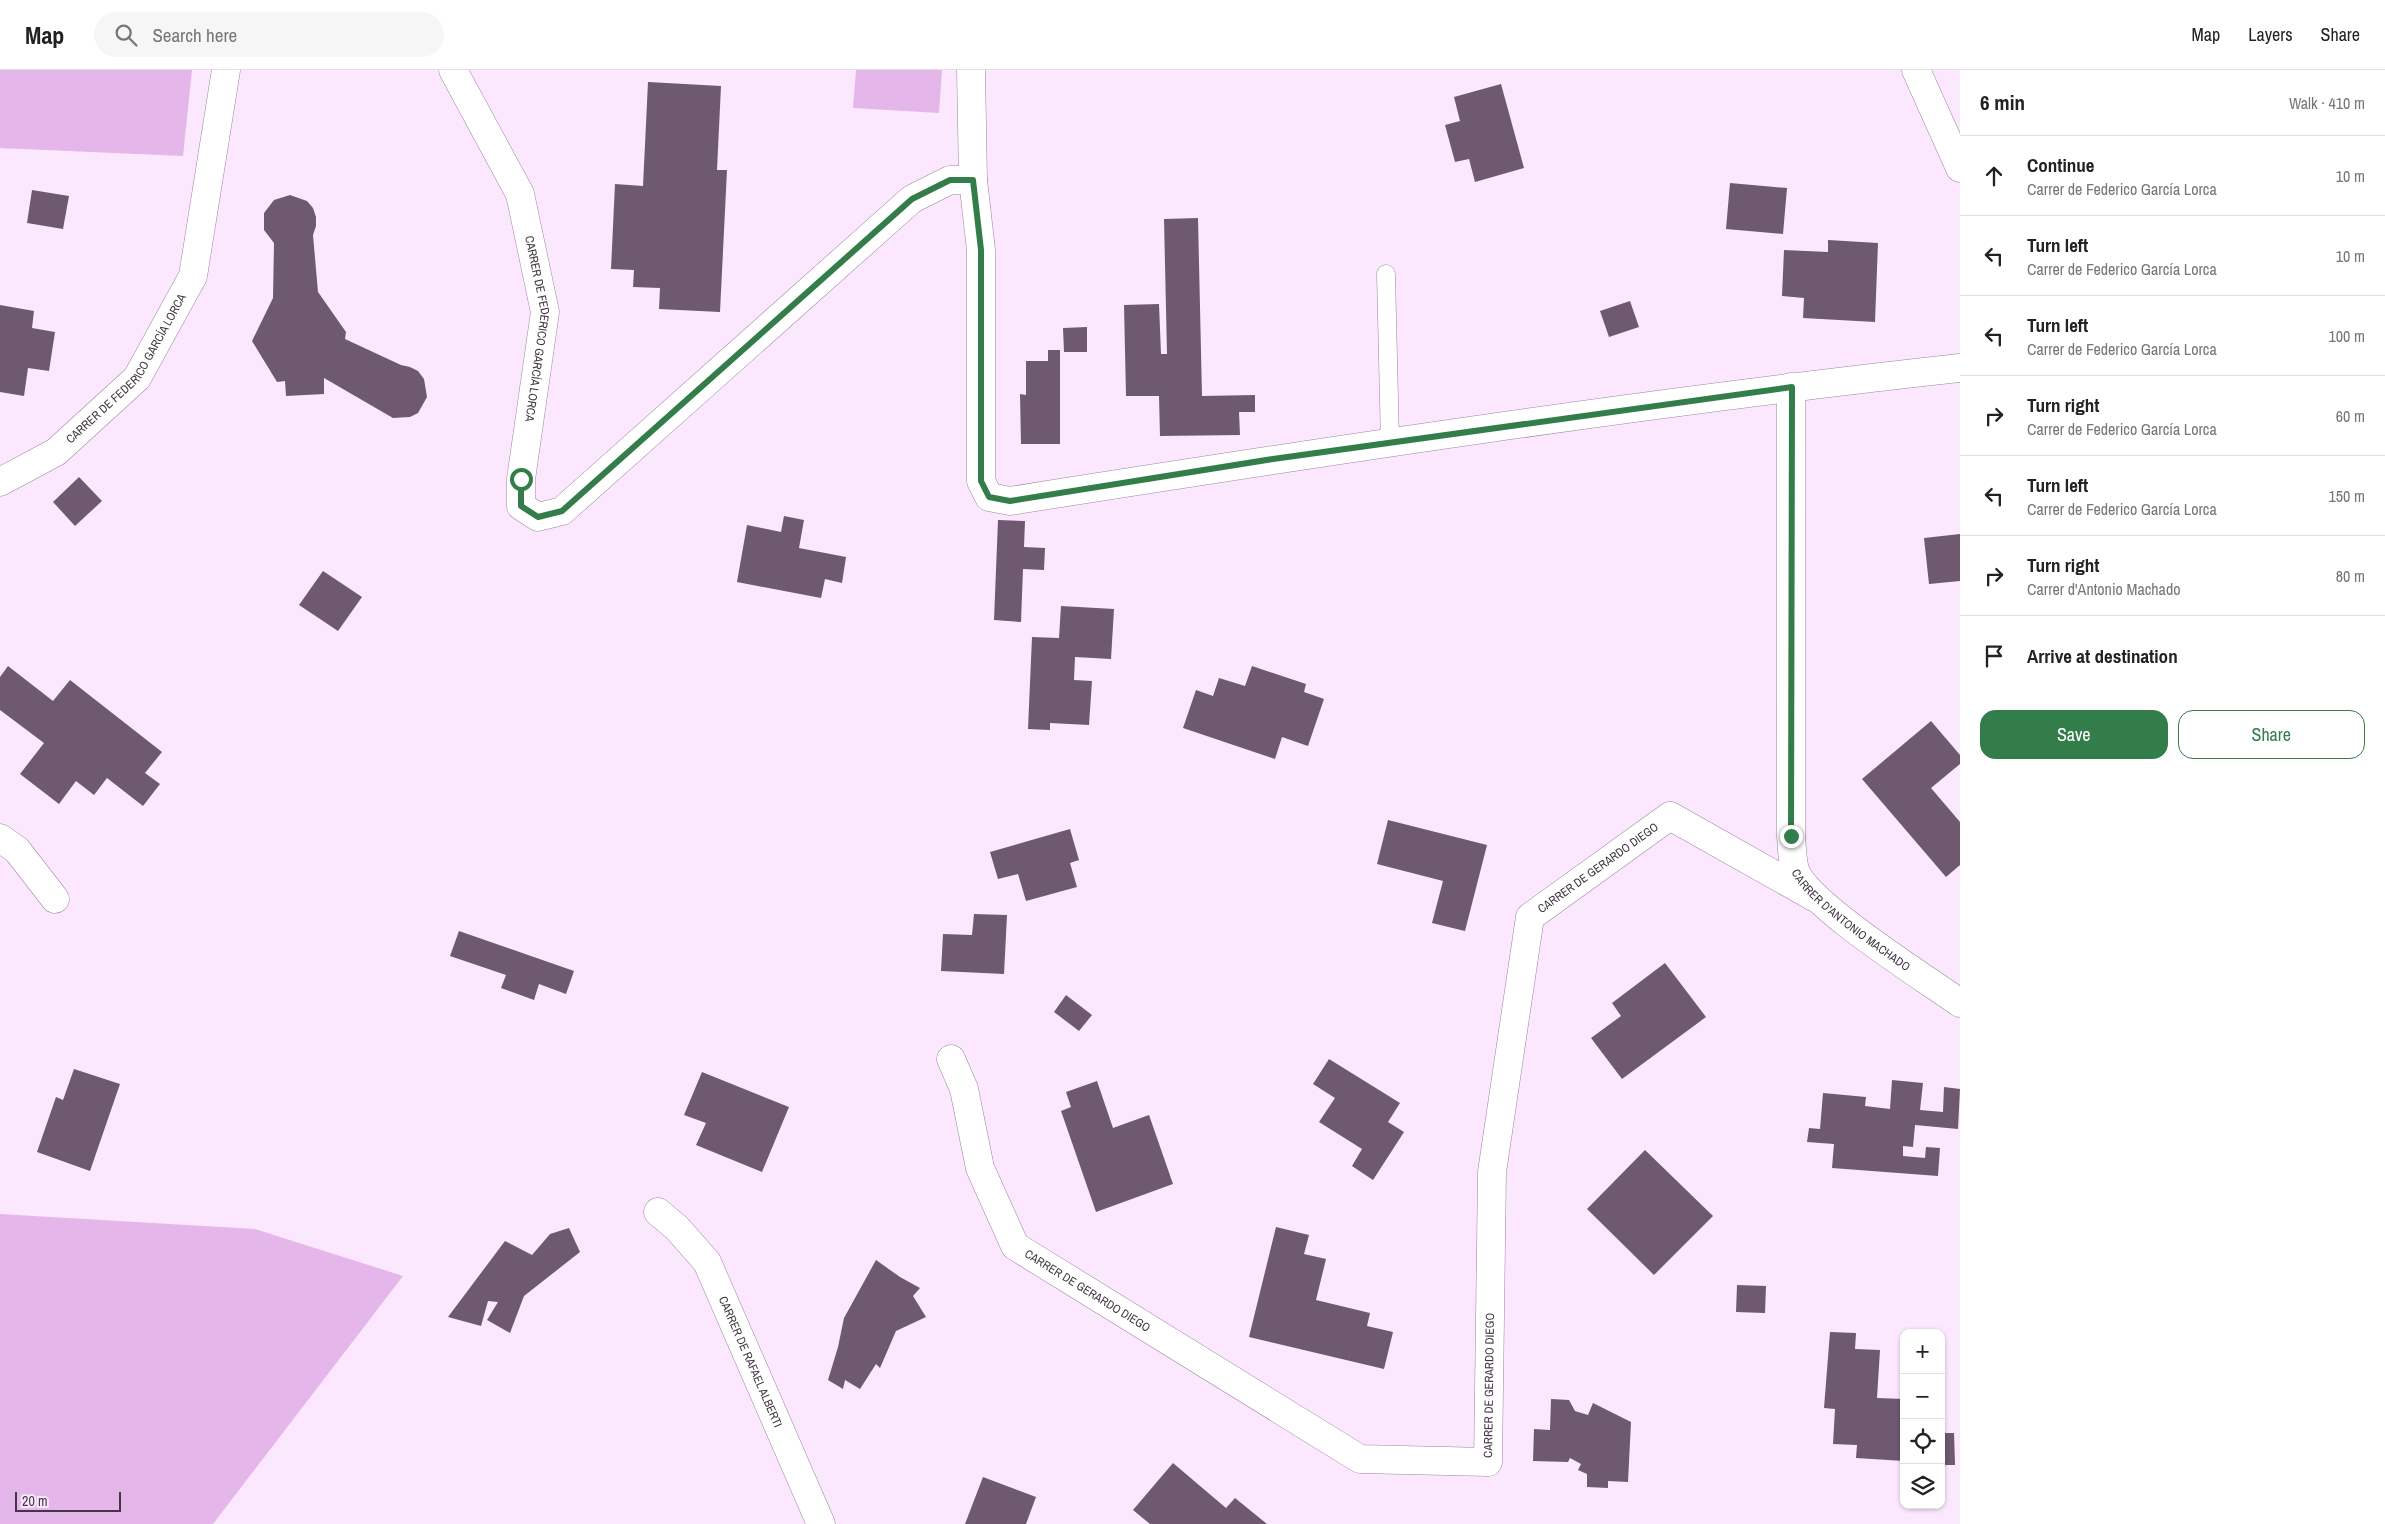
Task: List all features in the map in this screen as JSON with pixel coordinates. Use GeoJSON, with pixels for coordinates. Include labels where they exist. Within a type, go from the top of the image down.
{"type":"FeatureCollection","features":[{"type":"Feature","properties":{"kind":"street","name":"CARRER DE FEDERICO GARCÍA LORCA"},"geometry":{"type":"LineString","coordinates":[[0,482],[56,452],[138,378],[193,276],[226,70]]}},
{"type":"Feature","properties":{"kind":"street","name":"CARRER DE FEDERICO GARCÍA LORCA"},"geometry":{"type":"LineString","coordinates":[[453,70],[520,194],[545,312],[521,479],[521,506],[538,517],[562,511],[912,199],[950,180],[973,180]]}},
{"type":"Feature","properties":{"kind":"street"},"geometry":{"type":"LineString","coordinates":[[971,70],[973,180],[981,250],[981,481],[989,497],[1010,501],[1273,459],[1792,387],[1960,368]]}},
{"type":"Feature","properties":{"kind":"street"},"geometry":{"type":"LineString","coordinates":[[1916,70],[1960,168]]}},
{"type":"Feature","properties":{"kind":"street","name":"CARRER D'ANTONIO MACHADO"},"geometry":{"type":"LineString","coordinates":[[1792,387],[1791,836],[1796,870],[1814,897],[1960,1003]]}},
{"type":"Feature","properties":{"kind":"street","name":"CARRER DE GERARDO DIEGO"},"geometry":{"type":"LineString","coordinates":[[951,1059],[964,1089],[980,1168],[1015,1246],[1360,1459],[1488,1462],[1492,1172],[1530,916],[1670,816],[1814,897]]}},
{"type":"Feature","properties":{"kind":"street"},"geometry":{"type":"LineString","coordinates":[[0,838],[17,850],[55,898]]}},
{"type":"Feature","properties":{"kind":"street","name":"CARRER DE RAFAEL ALBERTI"},"geometry":{"type":"LineString","coordinates":[[658,1212],[677,1228],[706,1262],[821,1524]]}},
{"type":"Feature","properties":{"kind":"lane"},"geometry":{"type":"LineString","coordinates":[[1386,274],[1390,443]]}},
{"type":"Feature","properties":{"kind":"shaded area"},"geometry":{"type":"Polygon","coordinates":[[[0,70],[192,70],[183,156],[0,148],[0,70]]]}},
{"type":"Feature","properties":{"kind":"shaded area"},"geometry":{"type":"Polygon","coordinates":[[[856,70],[942,70],[939,113],[853,108],[856,70]]]}},
{"type":"Feature","properties":{"kind":"shaded area"},"geometry":{"type":"Polygon","coordinates":[[[0,1214],[255,1229],[403,1276],[213,1524],[0,1524],[0,1214]]]}},
{"type":"Feature","properties":{"kind":"building"},"geometry":{"type":"Polygon","coordinates":[[[648,82],[721,86],[717,170],[727,170],[720,312],[659,309],[660,288],[633,287],[634,270],[611,269],[615,184],[643,186],[648,82]]]}},
{"type":"Feature","properties":{"kind":"building"},"geometry":{"type":"Polygon","coordinates":[[[1501,84],[1524,168],[1475,182],[1469,159],[1455,162],[1445,125],[1460,121],[1454,97],[1501,84]]]}},
{"type":"Feature","properties":{"kind":"building"},"geometry":{"type":"Polygon","coordinates":[[[1730,183],[1787,188],[1783,234],[1726,229],[1730,183]]]}},
{"type":"Feature","properties":{"kind":"building"},"geometry":{"type":"Polygon","coordinates":[[[32,190],[69,196],[63,229],[27,223],[32,190]]]}},
{"type":"Feature","properties":{"kind":"building"},"geometry":{"type":"Polygon","coordinates":[[[290,195],[307,201],[313,208],[316,217],[313,235],[318,292],[346,332],[345,339],[418,371],[424,379],[427,397],[418,413],[410,417],[393,418],[324,378],[324,394],[286,396],[285,381],[277,382],[252,341],[273,298],[274,243],[264,230],[264,213],[274,200],[290,195]]]}},
{"type":"Feature","properties":{"kind":"building"},"geometry":{"type":"Polygon","coordinates":[[[1198,218],[1202,396],[1255,395],[1255,412],[1239,412],[1240,435],[1160,436],[1159,396],[1126,396],[1124,305],[1159,304],[1161,354],[1167,354],[1164,219],[1198,218]]]}},
{"type":"Feature","properties":{"kind":"building"},"geometry":{"type":"Polygon","coordinates":[[[1828,240],[1878,243],[1875,322],[1803,318],[1804,298],[1782,296],[1784,250],[1828,252],[1828,240]]]}},
{"type":"Feature","properties":{"kind":"building"},"geometry":{"type":"Polygon","coordinates":[[[1630,301],[1639,327],[1609,337],[1600,311],[1630,301]]]}},
{"type":"Feature","properties":{"kind":"building"},"geometry":{"type":"Polygon","coordinates":[[[0,305],[34,311],[32,328],[55,332],[49,371],[28,368],[24,396],[0,392],[0,305]]]}},
{"type":"Feature","properties":{"kind":"building"},"geometry":{"type":"Polygon","coordinates":[[[1087,327],[1087,352],[1064,352],[1063,328],[1087,327]]]}},
{"type":"Feature","properties":{"kind":"building"},"geometry":{"type":"Polygon","coordinates":[[[1048,350],[1060,350],[1060,444],[1021,444],[1020,394],[1026,395],[1026,361],[1048,361],[1048,350]]]}},
{"type":"Feature","properties":{"kind":"building"},"geometry":{"type":"Polygon","coordinates":[[[79,477],[102,501],[75,526],[53,502],[79,477]]]}},
{"type":"Feature","properties":{"kind":"building"},"geometry":{"type":"Polygon","coordinates":[[[784,516],[804,520],[799,548],[846,557],[842,583],[825,579],[821,598],[737,582],[747,525],[781,532],[784,516]]]}},
{"type":"Feature","properties":{"kind":"building"},"geometry":{"type":"Polygon","coordinates":[[[998,520],[1025,521],[1024,547],[1045,548],[1044,570],[1023,569],[1021,622],[994,620],[998,520]]]}},
{"type":"Feature","properties":{"kind":"building"},"geometry":{"type":"Polygon","coordinates":[[[1960,534],[1960,581],[1929,584],[1924,538],[1960,534]]]}},
{"type":"Feature","properties":{"kind":"building"},"geometry":{"type":"Polygon","coordinates":[[[323,571],[362,597],[338,631],[299,605],[323,571]]]}},
{"type":"Feature","properties":{"kind":"building"},"geometry":{"type":"Polygon","coordinates":[[[1061,606],[1114,609],[1111,659],[1075,657],[1074,680],[1092,681],[1089,725],[1050,723],[1050,730],[1028,729],[1032,637],[1059,638],[1061,606]]]}},
{"type":"Feature","properties":{"kind":"building"},"geometry":{"type":"Polygon","coordinates":[[[8,666],[53,701],[70,680],[162,752],[145,773],[160,784],[143,806],[107,778],[94,795],[76,781],[59,804],[20,774],[44,743],[0,710],[0,677],[8,666]]]}},
{"type":"Feature","properties":{"kind":"building"},"geometry":{"type":"Polygon","coordinates":[[[1252,666],[1306,684],[1304,692],[1324,699],[1308,746],[1282,737],[1275,759],[1183,728],[1196,690],[1213,696],[1219,678],[1245,686],[1252,666]]]}},
{"type":"Feature","properties":{"kind":"building"},"geometry":{"type":"Polygon","coordinates":[[[1931,721],[1960,755],[1960,764],[1931,788],[1960,822],[1960,865],[1946,877],[1862,779],[1931,721]]]}},
{"type":"Feature","properties":{"kind":"building"},"geometry":{"type":"Polygon","coordinates":[[[1388,820],[1487,845],[1465,931],[1432,923],[1443,881],[1377,864],[1388,820]]]}},
{"type":"Feature","properties":{"kind":"building"},"geometry":{"type":"Polygon","coordinates":[[[1070,829],[1079,860],[1070,863],[1077,887],[1026,901],[1018,874],[998,879],[990,852],[1070,829]]]}},
{"type":"Feature","properties":{"kind":"building"},"geometry":{"type":"Polygon","coordinates":[[[974,914],[1007,915],[1004,974],[941,971],[943,934],[972,935],[974,914]]]}},
{"type":"Feature","properties":{"kind":"building"},"geometry":{"type":"Polygon","coordinates":[[[459,931],[574,971],[566,994],[539,984],[534,1000],[501,988],[506,975],[450,956],[459,931]]]}},
{"type":"Feature","properties":{"kind":"building"},"geometry":{"type":"Polygon","coordinates":[[[1665,963],[1706,1017],[1622,1079],[1591,1038],[1621,1016],[1612,1003],[1665,963]]]}},
{"type":"Feature","properties":{"kind":"building"},"geometry":{"type":"Polygon","coordinates":[[[1066,995],[1092,1015],[1079,1031],[1054,1012],[1066,995]]]}},
{"type":"Feature","properties":{"kind":"building"},"geometry":{"type":"Polygon","coordinates":[[[1329,1059],[1400,1103],[1388,1122],[1404,1132],[1373,1180],[1352,1166],[1362,1149],[1319,1122],[1335,1098],[1313,1084],[1329,1059]]]}},
{"type":"Feature","properties":{"kind":"building"},"geometry":{"type":"Polygon","coordinates":[[[74,1069],[120,1084],[90,1171],[37,1152],[56,1097],[63,1100],[74,1069]]]}},
{"type":"Feature","properties":{"kind":"building"},"geometry":{"type":"Polygon","coordinates":[[[702,1072],[789,1107],[762,1172],[696,1145],[706,1123],[684,1115],[702,1072]]]}},
{"type":"Feature","properties":{"kind":"building"},"geometry":{"type":"Polygon","coordinates":[[[1892,1080],[1923,1083],[1920,1110],[1943,1112],[1944,1087],[1960,1089],[1958,1129],[1915,1125],[1913,1147],[1903,1146],[1903,1156],[1925,1158],[1926,1147],[1940,1148],[1938,1176],[1832,1168],[1834,1144],[1807,1142],[1809,1128],[1820,1129],[1823,1093],[1866,1097],[1865,1106],[1890,1109],[1892,1080]]]}},
{"type":"Feature","properties":{"kind":"building"},"geometry":{"type":"Polygon","coordinates":[[[1097,1081],[1113,1128],[1149,1115],[1173,1184],[1096,1212],[1061,1111],[1071,1107],[1066,1092],[1097,1081]]]}},
{"type":"Feature","properties":{"kind":"building"},"geometry":{"type":"Polygon","coordinates":[[[1645,1150],[1713,1216],[1654,1275],[1587,1209],[1645,1150]]]}},
{"type":"Feature","properties":{"kind":"building"},"geometry":{"type":"Polygon","coordinates":[[[1276,1227],[1309,1235],[1304,1254],[1326,1259],[1316,1300],[1370,1313],[1367,1326],[1393,1332],[1384,1369],[1249,1337],[1276,1227]]]}},
{"type":"Feature","properties":{"kind":"building"},"geometry":{"type":"Polygon","coordinates":[[[569,1228],[580,1252],[524,1296],[510,1333],[487,1320],[498,1302],[488,1301],[481,1326],[448,1317],[505,1241],[532,1255],[550,1234],[569,1228]]]}},
{"type":"Feature","properties":{"kind":"building"},"geometry":{"type":"Polygon","coordinates":[[[876,1260],[920,1288],[913,1296],[926,1317],[896,1331],[880,1368],[876,1364],[860,1389],[845,1380],[843,1389],[828,1380],[844,1318],[876,1260]]]}},
{"type":"Feature","properties":{"kind":"building"},"geometry":{"type":"Polygon","coordinates":[[[1737,1285],[1766,1286],[1765,1313],[1736,1312],[1737,1285]]]}},
{"type":"Feature","properties":{"kind":"building"},"geometry":{"type":"Polygon","coordinates":[[[1830,1332],[1856,1333],[1855,1349],[1880,1350],[1877,1398],[1900,1399],[1900,1461],[1856,1458],[1857,1445],[1833,1444],[1835,1409],[1824,1408],[1830,1332]]]}},
{"type":"Feature","properties":{"kind":"building"},"geometry":{"type":"Polygon","coordinates":[[[1551,1399],[1569,1400],[1575,1411],[1588,1415],[1593,1403],[1631,1422],[1628,1482],[1608,1481],[1608,1488],[1587,1487],[1587,1474],[1578,1470],[1581,1464],[1570,1458],[1568,1462],[1533,1461],[1534,1429],[1550,1430],[1551,1399]]]}},
{"type":"Feature","properties":{"kind":"building"},"geometry":{"type":"Polygon","coordinates":[[[1945,1433],[1954,1433],[1955,1465],[1945,1465],[1945,1433]]]}},
{"type":"Feature","properties":{"kind":"building"},"geometry":{"type":"Polygon","coordinates":[[[1173,1463],[1226,1508],[1235,1498],[1267,1524],[1150,1524],[1133,1510],[1173,1463]]]}},
{"type":"Feature","properties":{"kind":"building"},"geometry":{"type":"Polygon","coordinates":[[[983,1477],[1036,1497],[1026,1524],[965,1524],[983,1477]]]}},
{"type":"Feature","properties":{"kind":"route"},"geometry":{"type":"LineString","coordinates":[[521,479],[521,506],[538,517],[562,511],[912,199],[950,180],[973,180],[981,250],[981,481],[989,497],[1010,501],[1273,459],[1792,387],[1791,836]]}}]}
